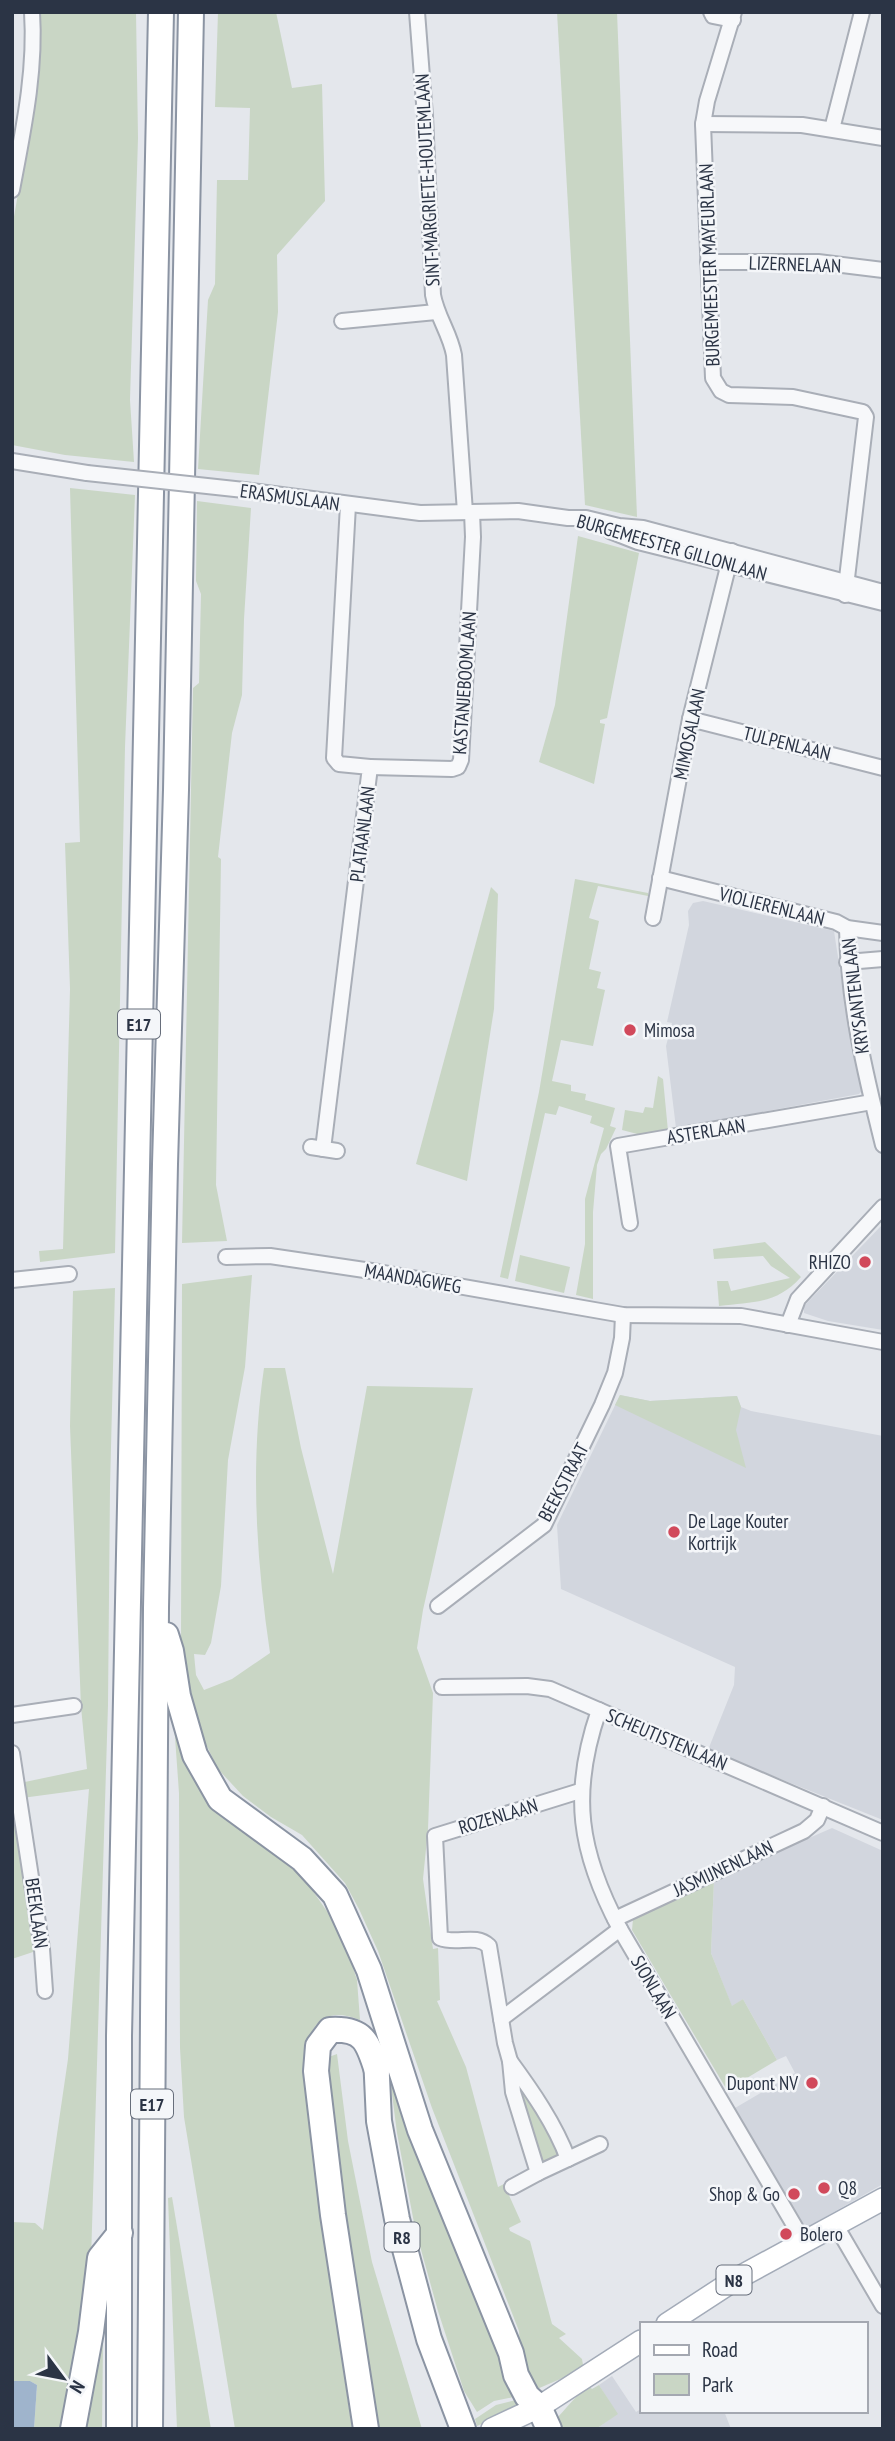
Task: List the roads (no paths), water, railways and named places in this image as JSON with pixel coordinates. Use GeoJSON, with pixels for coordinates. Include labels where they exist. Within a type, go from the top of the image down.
{"type":"FeatureCollection","features":[{"type":"Feature","properties":{"kind":"highway","name":"E17"},"geometry":{"type":"LineString","coordinates":[[119,2429],[119,2022],[161,12]]}},
{"type":"Feature","properties":{"kind":"highway","name":"E17"},"geometry":{"type":"LineString","coordinates":[[150,2429],[156,1608],[164,1164],[177,776],[191,12]]}},
{"type":"Feature","properties":{"kind":"highway"},"geometry":{"type":"LineString","coordinates":[[156,1608],[171,1651],[178,1696],[195,1755],[220,1799],[302,1859],[335,1895],[369,1970],[420,2130],[511,2353],[516,2375],[527,2396],[544,2418]]}},
{"type":"Feature","properties":{"kind":"highway"},"geometry":{"type":"LineString","coordinates":[[369,1970],[377,2071]]}},
{"type":"Feature","properties":{"kind":"highway"},"geometry":{"type":"LineString","coordinates":[[366,2429],[333,2215],[316,2071],[318,2046],[330,2030],[345,2029],[357,2032],[369,2046],[377,2071]]}},
{"type":"Feature","properties":{"kind":"highway","name":"R8"},"geometry":{"type":"LineString","coordinates":[[377,2071],[379,2121],[397,2219],[429,2339],[463,2429]]}},
{"type":"Feature","properties":{"kind":"highway"},"geometry":{"type":"LineString","coordinates":[[73,2429],[91,2332],[100,2258],[120,2233]]}},
{"type":"Feature","properties":{"kind":"main road","name":"N8"},"geometry":{"type":"LineString","coordinates":[[670,2322],[736,2279],[883,2199]]}},
{"type":"Feature","properties":{"kind":"main road"},"geometry":{"type":"LineString","coordinates":[[517,2429],[544,2418],[640,2342]]}},
{"type":"Feature","properties":{"kind":"main road"},"geometry":{"type":"LineString","coordinates":[[492,2429],[544,2418]]}},
{"type":"Feature","properties":{"kind":"street"},"geometry":{"type":"LineString","coordinates":[[12,190],[30,87],[33,56],[32,12]]}},
{"type":"Feature","properties":{"kind":"street","name":"SINT-MARGRIETE-HOUTEMLAAN"},"geometry":{"type":"LineString","coordinates":[[417,12],[425,116],[433,295],[436,312],[451,340],[454,355],[468,512]]}},
{"type":"Feature","properties":{"kind":"street","name":"BURGEMEESTER MAYEURLAAN"},"geometry":{"type":"LineString","coordinates":[[711,12],[713,16],[733,16],[703,124],[708,197],[713,378],[721,391],[737,396],[793,397],[841,405],[863,412],[866,417],[846,589]]}},
{"type":"Feature","properties":{"kind":"street"},"geometry":{"type":"LineString","coordinates":[[832,129],[862,12]]}},
{"type":"Feature","properties":{"kind":"street"},"geometry":{"type":"LineString","coordinates":[[703,124],[802,125],[883,138]]}},
{"type":"Feature","properties":{"kind":"street","name":"LIZERNELAAN"},"geometry":{"type":"LineString","coordinates":[[708,262],[818,262],[883,270]]}},
{"type":"Feature","properties":{"kind":"street"},"geometry":{"type":"LineString","coordinates":[[342,321],[436,312]]}},
{"type":"Feature","properties":{"kind":"street","name":"ERASMUSLAAN"},"geometry":{"type":"LineString","coordinates":[[12,461],[87,474],[244,490],[420,513],[518,511],[568,518]]}},
{"type":"Feature","properties":{"kind":"street","name":"PLATAANLAAN"},"geometry":{"type":"LineString","coordinates":[[324,1149],[370,766],[340,764],[334,758],[348,505]]}},
{"type":"Feature","properties":{"kind":"street","name":"KASTANJEBOOMLAAN"},"geometry":{"type":"LineString","coordinates":[[370,766],[452,769],[458,766],[461,760],[473,537],[468,512]]}},
{"type":"Feature","properties":{"kind":"street","name":"BURGEMEESTER GILLONLAAN"},"geometry":{"type":"LineString","coordinates":[[568,518],[638,542],[731,558],[846,589],[883,603]]}},
{"type":"Feature","properties":{"kind":"street","name":"MIMOSALAAN"},"geometry":{"type":"LineString","coordinates":[[653,918],[690,719],[731,558]]}},
{"type":"Feature","properties":{"kind":"street","name":"BURGEMEESTER GILLONLAAN"},"geometry":{"type":"LineString","coordinates":[[846,589],[883,592]]}},
{"type":"Feature","properties":{"kind":"street","name":"TULPENLAAN"},"geometry":{"type":"LineString","coordinates":[[690,719],[883,768]]}},
{"type":"Feature","properties":{"kind":"street","name":"VIOLIERENLAAN"},"geometry":{"type":"LineString","coordinates":[[660,878],[836,922],[847,928],[883,933]]}},
{"type":"Feature","properties":{"kind":"street","name":"KRYSANTENLAAN"},"geometry":{"type":"LineString","coordinates":[[847,928],[847,962],[859,1046],[883,1145]]}},
{"type":"Feature","properties":{"kind":"street"},"geometry":{"type":"LineString","coordinates":[[847,962],[883,959]]}},
{"type":"Feature","properties":{"kind":"street","name":"ASTERLAAN"},"geometry":{"type":"LineString","coordinates":[[630,1223],[618,1146],[872,1102]]}},
{"type":"Feature","properties":{"kind":"street"},"geometry":{"type":"LineString","coordinates":[[788,1325],[798,1298],[883,1207]]}},
{"type":"Feature","properties":{"kind":"street","name":"MAANDAGWEG"},"geometry":{"type":"LineString","coordinates":[[226,1257],[270,1256],[623,1315]]}},
{"type":"Feature","properties":{"kind":"street"},"geometry":{"type":"LineString","coordinates":[[12,1280],[69,1274]]}},
{"type":"Feature","properties":{"kind":"street"},"geometry":{"type":"LineString","coordinates":[[623,1315],[732,1316],[883,1342]]}},
{"type":"Feature","properties":{"kind":"street","name":"BEEKSTRAAT"},"geometry":{"type":"LineString","coordinates":[[438,1606],[544,1525],[615,1373],[622,1338],[623,1315]]}},
{"type":"Feature","properties":{"kind":"street","name":"SCHEUTISTENLAAN"},"geometry":{"type":"LineString","coordinates":[[442,1686],[547,1688],[883,1833]]}},
{"type":"Feature","properties":{"kind":"street"},"geometry":{"type":"LineString","coordinates":[[12,1715],[74,1706]]}},
{"type":"Feature","properties":{"kind":"street","name":"SIONLAAN"},"geometry":{"type":"LineString","coordinates":[[599,1710],[592,1729],[580,1791],[589,1857],[617,1924],[804,2242]]}},
{"type":"Feature","properties":{"kind":"street","name":"BEEKLAAN"},"geometry":{"type":"LineString","coordinates":[[12,1753],[42,1949],[45,1991]]}},
{"type":"Feature","properties":{"kind":"street","name":"ROZENLAAN"},"geometry":{"type":"LineString","coordinates":[[538,2173],[513,2092],[489,1945],[479,1939],[446,1941],[440,1938],[435,1836],[580,1791]]}},
{"type":"Feature","properties":{"kind":"street","name":"JASMIJNENLAAN"},"geometry":{"type":"LineString","coordinates":[[501,2019],[617,1924],[804,1831],[817,1820],[822,1806]]}},
{"type":"Feature","properties":{"kind":"street","name":"ROZENLAAN"},"geometry":{"type":"LineString","coordinates":[[510,2061],[527,2084],[568,2159]]}},
{"type":"Feature","properties":{"kind":"street"},"geometry":{"type":"LineString","coordinates":[[512,2187],[600,2144]]}},
{"type":"Feature","properties":{"kind":"street"},"geometry":{"type":"LineString","coordinates":[[835,2224],[883,2306]]}},
{"type":"Feature","properties":{"kind":"water"},"geometry":{"type":"Polygon","coordinates":[[[12,2381],[30,2381],[37,2385],[34,2429],[12,2429],[12,2381]]]}},
{"type":"Feature","properties":{"kind":"place","name":"Mimosa"},"geometry":{"type":"Point","coordinates":[630,1030]}},
{"type":"Feature","properties":{"kind":"place","name":"RHIZO"},"geometry":{"type":"Point","coordinates":[865,1262]}},
{"type":"Feature","properties":{"kind":"place","name":"De Lage Kouter Kortrijk"},"geometry":{"type":"Point","coordinates":[674,1532]}},
{"type":"Feature","properties":{"kind":"place","name":"Dupont NV"},"geometry":{"type":"Point","coordinates":[812,2083]}},
{"type":"Feature","properties":{"kind":"place","name":"Q8"},"geometry":{"type":"Point","coordinates":[824,2188]}},
{"type":"Feature","properties":{"kind":"place","name":"Shop & Go"},"geometry":{"type":"Point","coordinates":[794,2194]}},
{"type":"Feature","properties":{"kind":"place","name":"Bolero"},"geometry":{"type":"Point","coordinates":[786,2234]}}]}
